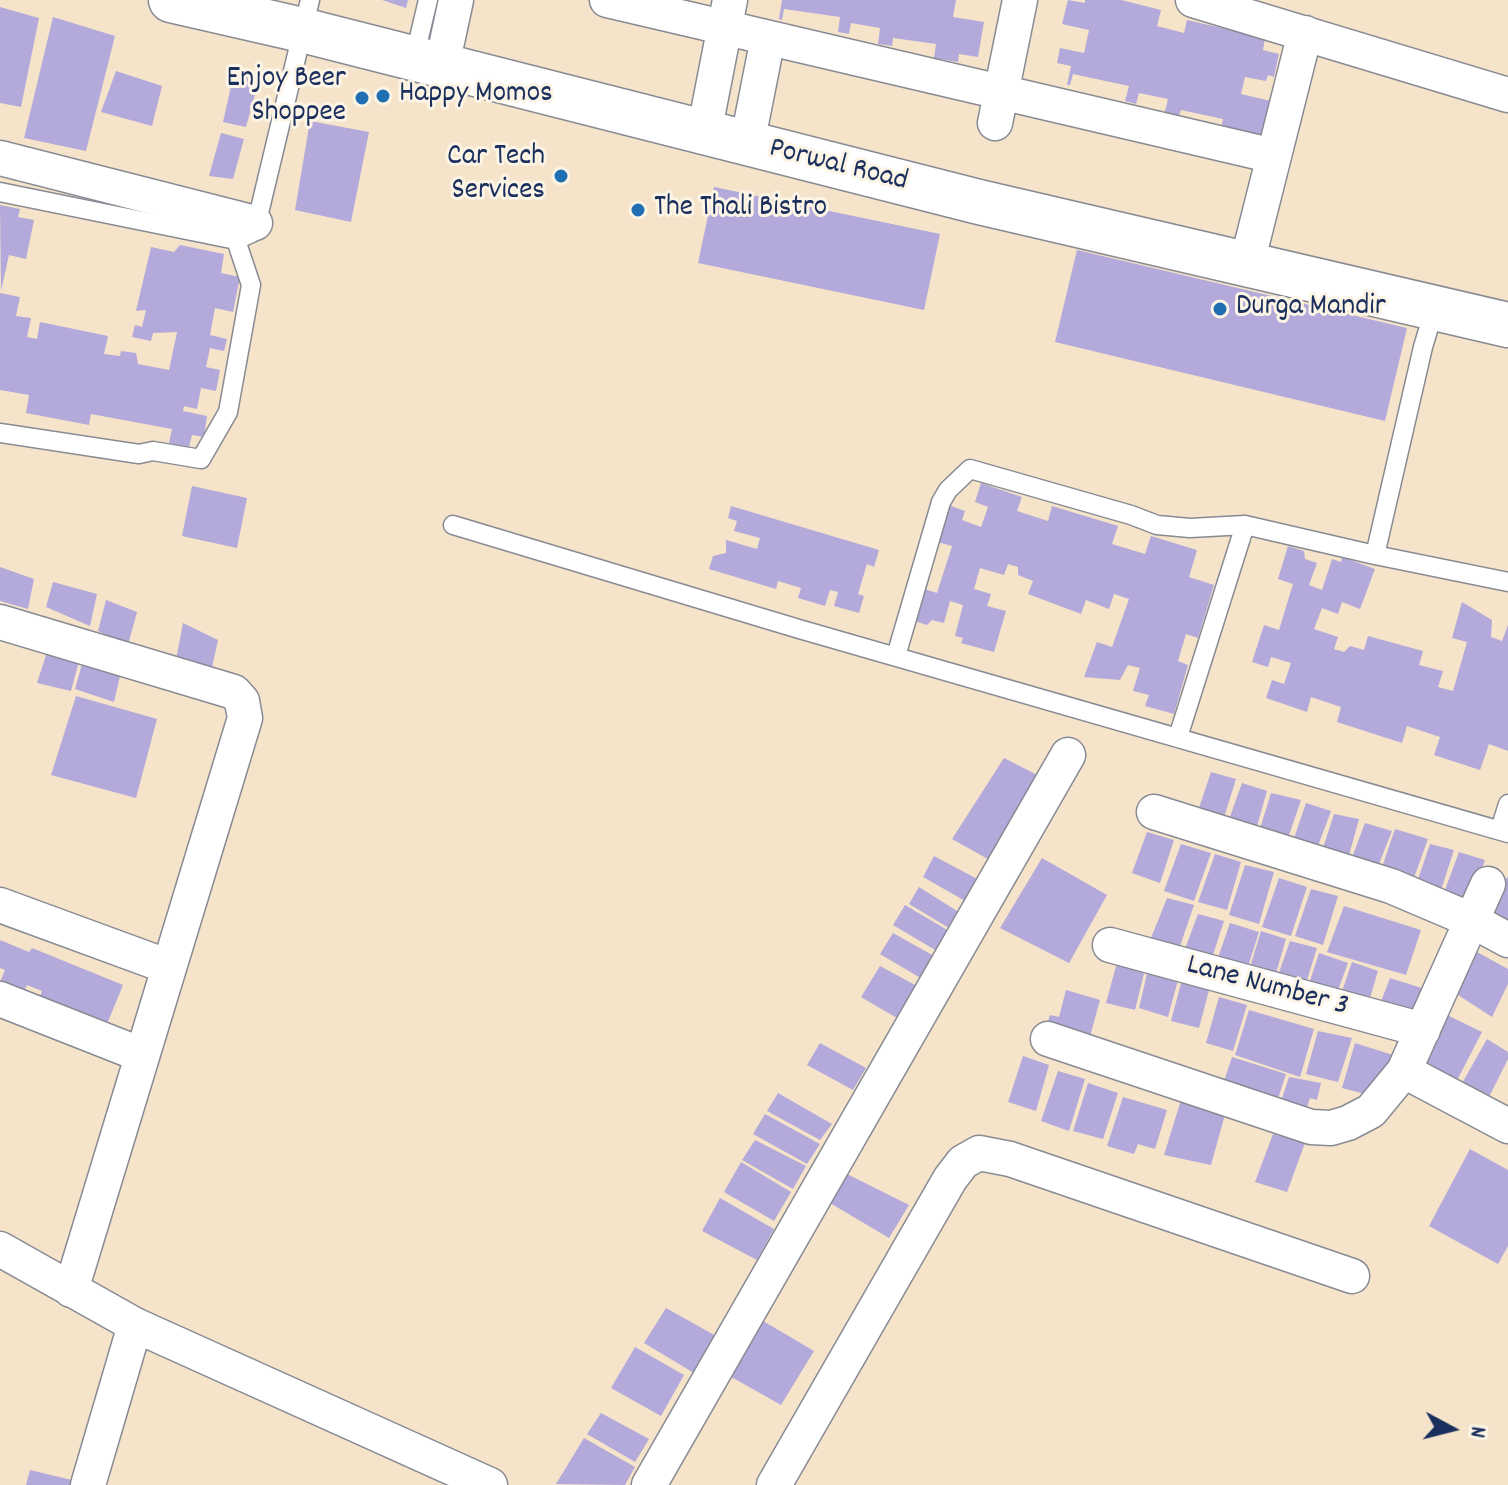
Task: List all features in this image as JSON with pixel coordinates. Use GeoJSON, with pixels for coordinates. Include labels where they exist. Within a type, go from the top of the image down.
{"type":"FeatureCollection","features":[{"type":"Feature","properties":{"kind":"street"},"geometry":{"type":"LineString","coordinates":[[430,50],[456,0]]}},
{"type":"Feature","properties":{"kind":"street"},"geometry":{"type":"LineString","coordinates":[[607,0],[727,14],[768,38],[998,108],[1274,156]]}},
{"type":"Feature","properties":{"kind":"street"},"geometry":{"type":"LineString","coordinates":[[998,108],[1020,0]]}},
{"type":"Feature","properties":{"kind":"street"},"geometry":{"type":"LineString","coordinates":[[1193,0],[1508,95]]}},
{"type":"Feature","properties":{"kind":"street","name":"Porwal Road"},"geometry":{"type":"LineString","coordinates":[[178,1],[294,14],[430,50],[704,133],[979,202],[1508,325]]}},
{"type":"Feature","properties":{"kind":"street"},"geometry":{"type":"LineString","coordinates":[[704,133],[727,14]]}},
{"type":"Feature","properties":{"kind":"street"},"geometry":{"type":"LineString","coordinates":[[1247,263],[1305,33]]}},
{"type":"Feature","properties":{"kind":"street"},"geometry":{"type":"LineString","coordinates":[[747,144],[768,38]]}},
{"type":"Feature","properties":{"kind":"street"},"geometry":{"type":"LineString","coordinates":[[0,158],[246,232]]}},
{"type":"Feature","properties":{"kind":"street"},"geometry":{"type":"LineString","coordinates":[[0,622],[234,692],[242,701],[245,718],[71,1290]]}},
{"type":"Feature","properties":{"kind":"street"},"geometry":{"type":"LineString","coordinates":[[649,1485],[1068,755]]}},
{"type":"Feature","properties":{"kind":"street"},"geometry":{"type":"LineString","coordinates":[[1154,812],[1391,886],[1471,920],[1508,940]]}},
{"type":"Feature","properties":{"kind":"street"},"geometry":{"type":"LineString","coordinates":[[1048,1039],[1311,1127],[1331,1128],[1371,1111],[1404,1071],[1488,884]]}},
{"type":"Feature","properties":{"kind":"street"},"geometry":{"type":"LineString","coordinates":[[0,905],[169,967]]}},
{"type":"Feature","properties":{"kind":"street","name":"Lane Number 3"},"geometry":{"type":"LineString","coordinates":[[1110,945],[1423,1030]]}},
{"type":"Feature","properties":{"kind":"street"},"geometry":{"type":"LineString","coordinates":[[0,999],[142,1055]]}},
{"type":"Feature","properties":{"kind":"street"},"geometry":{"type":"LineString","coordinates":[[1404,1071],[1508,1126]]}},
{"type":"Feature","properties":{"kind":"street"},"geometry":{"type":"LineString","coordinates":[[774,1485],[950,1179],[963,1162],[979,1153],[1010,1159],[1352,1276]]}},
{"type":"Feature","properties":{"kind":"street"},"geometry":{"type":"LineString","coordinates":[[0,1249],[135,1325],[441,1475],[490,1485]]}},
{"type":"Feature","properties":{"kind":"street"},"geometry":{"type":"LineString","coordinates":[[88,1485],[135,1325]]}},
{"type":"Feature","properties":{"kind":"lane"},"geometry":{"type":"LineString","coordinates":[[428,0],[430,50]]}},
{"type":"Feature","properties":{"kind":"lane"},"geometry":{"type":"LineString","coordinates":[[0,433],[139,454],[153,451],[201,459],[228,412],[251,285],[246,232],[294,14]]}},
{"type":"Feature","properties":{"kind":"lane"},"geometry":{"type":"LineString","coordinates":[[0,192],[246,232]]}},
{"type":"Feature","properties":{"kind":"lane"},"geometry":{"type":"LineString","coordinates":[[1375,555],[1435,307]]}},
{"type":"Feature","properties":{"kind":"lane"},"geometry":{"type":"LineString","coordinates":[[896,656],[941,502],[948,490],[970,469],[1157,525],[1190,528],[1245,525],[1508,582]]}},
{"type":"Feature","properties":{"kind":"lane"},"geometry":{"type":"LineString","coordinates":[[453,525],[784,625],[1504,831],[1508,804]]}},
{"type":"Feature","properties":{"kind":"lane"},"geometry":{"type":"LineString","coordinates":[[1178,737],[1245,525]]}},
{"type":"Feature","properties":{"kind":"building"},"geometry":{"type":"Polygon","coordinates":[[[382,0],[408,0],[406,8],[382,0]]]}},
{"type":"Feature","properties":{"kind":"building"},"geometry":{"type":"Polygon","coordinates":[[[782,0],[956,0],[953,17],[984,22],[978,57],[959,54],[958,62],[934,58],[936,44],[893,38],[892,46],[878,44],[880,28],[851,23],[849,34],[838,32],[840,17],[784,9],[782,20],[779,19],[782,0]]]}},
{"type":"Feature","properties":{"kind":"building"},"geometry":{"type":"Polygon","coordinates":[[[1068,0],[1085,3],[1085,0],[1121,0],[1161,10],[1157,26],[1184,33],[1187,20],[1265,38],[1263,50],[1279,54],[1274,77],[1268,75],[1266,81],[1245,77],[1241,94],[1271,101],[1264,135],[1245,131],[1243,138],[1220,133],[1223,119],[1181,110],[1178,119],[1164,115],[1168,99],[1139,93],[1136,104],[1125,101],[1129,86],[1073,74],[1070,85],[1067,85],[1071,66],[1057,63],[1060,48],[1084,53],[1089,30],[1062,24],[1068,0]]]}},
{"type":"Feature","properties":{"kind":"building"},"geometry":{"type":"Polygon","coordinates":[[[0,7],[39,18],[21,107],[0,103],[0,7]]]}},
{"type":"Feature","properties":{"kind":"building"},"geometry":{"type":"Polygon","coordinates":[[[53,17],[115,36],[86,151],[24,138],[53,17]]]}},
{"type":"Feature","properties":{"kind":"building"},"geometry":{"type":"Polygon","coordinates":[[[116,71],[162,86],[152,126],[101,112],[116,71]]]}},
{"type":"Feature","properties":{"kind":"building"},"geometry":{"type":"Polygon","coordinates":[[[234,73],[259,80],[246,127],[223,122],[234,73]]]}},
{"type":"Feature","properties":{"kind":"building"},"geometry":{"type":"Polygon","coordinates":[[[310,121],[369,132],[351,222],[295,210],[310,121]]]}},
{"type":"Feature","properties":{"kind":"building"},"geometry":{"type":"Polygon","coordinates":[[[221,133],[244,139],[233,179],[209,176],[221,133]]]}},
{"type":"Feature","properties":{"kind":"building"},"geometry":{"type":"Polygon","coordinates":[[[714,187],[940,234],[924,310],[698,263],[714,187]]]}},
{"type":"Feature","properties":{"kind":"building"},"geometry":{"type":"Polygon","coordinates":[[[0,205],[20,209],[18,217],[34,220],[26,259],[9,255],[1,291],[0,205]]]}},
{"type":"Feature","properties":{"kind":"building"},"geometry":{"type":"Polygon","coordinates":[[[180,245],[224,254],[221,273],[240,277],[233,312],[215,308],[210,335],[227,339],[224,351],[210,348],[206,367],[220,370],[216,391],[201,388],[197,409],[184,406],[183,411],[207,416],[204,437],[192,435],[189,447],[169,443],[172,429],[91,414],[89,425],[26,413],[29,395],[0,390],[0,293],[20,297],[16,316],[31,318],[27,337],[37,339],[40,322],[108,336],[104,354],[120,356],[121,351],[136,353],[138,364],[169,370],[177,332],[153,333],[151,341],[132,337],[135,325],[142,327],[146,310],[136,311],[151,247],[174,252],[180,245]]]}},
{"type":"Feature","properties":{"kind":"building"},"geometry":{"type":"Polygon","coordinates":[[[1077,250],[1407,328],[1385,421],[1055,342],[1077,250]]]}},
{"type":"Feature","properties":{"kind":"building"},"geometry":{"type":"Polygon","coordinates":[[[981,483],[1022,497],[1017,511],[1048,521],[1052,506],[1118,526],[1112,544],[1145,554],[1151,536],[1197,550],[1189,577],[1214,585],[1198,638],[1186,634],[1178,661],[1188,665],[1174,714],[1145,706],[1149,695],[1133,691],[1140,668],[1128,665],[1120,680],[1084,677],[1097,642],[1112,647],[1129,599],[1114,594],[1109,609],[1086,600],[1081,614],[1028,594],[1033,581],[1018,575],[1018,567],[1008,564],[1004,575],[980,568],[974,589],[991,594],[987,606],[1006,611],[994,652],[961,643],[963,638],[955,636],[963,605],[950,601],[944,623],[932,620],[927,625],[911,620],[921,588],[937,593],[952,546],[937,542],[948,505],[965,511],[962,520],[981,527],[988,507],[975,502],[981,483]]]}},
{"type":"Feature","properties":{"kind":"building"},"geometry":{"type":"Polygon","coordinates":[[[192,486],[247,498],[237,548],[182,536],[192,486]]]}},
{"type":"Feature","properties":{"kind":"building"},"geometry":{"type":"Polygon","coordinates":[[[731,506],[879,550],[874,567],[867,564],[858,594],[864,596],[859,613],[834,606],[838,592],[830,590],[825,606],[798,598],[801,588],[778,581],[776,589],[709,569],[713,556],[726,553],[726,540],[757,549],[760,538],[734,531],[737,521],[728,518],[731,506]]]}},
{"type":"Feature","properties":{"kind":"building"},"geometry":{"type":"Polygon","coordinates":[[[1288,546],[1304,551],[1305,559],[1317,563],[1309,585],[1322,590],[1332,559],[1341,562],[1342,557],[1375,569],[1360,609],[1342,602],[1338,614],[1322,608],[1314,629],[1338,637],[1334,649],[1344,652],[1350,646],[1364,650],[1368,636],[1423,651],[1419,665],[1443,671],[1438,687],[1453,691],[1467,642],[1452,638],[1462,602],[1492,620],[1491,637],[1502,641],[1508,625],[1508,751],[1489,744],[1480,770],[1434,755],[1440,737],[1407,726],[1402,743],[1337,722],[1341,707],[1311,697],[1307,712],[1266,698],[1272,680],[1284,684],[1291,663],[1271,657],[1268,667],[1252,662],[1264,625],[1279,630],[1293,584],[1278,579],[1288,546]]]}},
{"type":"Feature","properties":{"kind":"building"},"geometry":{"type":"Polygon","coordinates":[[[0,567],[34,579],[28,609],[0,601],[0,567]]]}},
{"type":"Feature","properties":{"kind":"building"},"geometry":{"type":"Polygon","coordinates":[[[53,582],[97,594],[90,626],[46,607],[53,582]]]}},
{"type":"Feature","properties":{"kind":"building"},"geometry":{"type":"Polygon","coordinates":[[[106,600],[137,612],[128,645],[98,631],[106,600]]]}},
{"type":"Feature","properties":{"kind":"building"},"geometry":{"type":"Polygon","coordinates":[[[183,623],[218,640],[211,672],[176,660],[183,623]]]}},
{"type":"Feature","properties":{"kind":"building"},"geometry":{"type":"Polygon","coordinates":[[[49,646],[81,654],[71,691],[37,683],[49,646]]]}},
{"type":"Feature","properties":{"kind":"building"},"geometry":{"type":"Polygon","coordinates":[[[85,653],[123,663],[114,702],[75,689],[85,653]]]}},
{"type":"Feature","properties":{"kind":"building"},"geometry":{"type":"Polygon","coordinates":[[[76,696],[157,719],[136,798],[51,775],[76,696]]]}},
{"type":"Feature","properties":{"kind":"building"},"geometry":{"type":"Polygon","coordinates":[[[1004,758],[1047,780],[995,863],[952,839],[1004,758]]]}},
{"type":"Feature","properties":{"kind":"building"},"geometry":{"type":"Polygon","coordinates":[[[1211,772],[1236,779],[1222,824],[1196,817],[1211,772]]]}},
{"type":"Feature","properties":{"kind":"building"},"geometry":{"type":"Polygon","coordinates":[[[1242,783],[1267,791],[1255,833],[1227,825],[1242,783]]]}},
{"type":"Feature","properties":{"kind":"building"},"geometry":{"type":"Polygon","coordinates":[[[1271,793],[1301,800],[1286,844],[1258,835],[1271,793]]]}},
{"type":"Feature","properties":{"kind":"building"},"geometry":{"type":"Polygon","coordinates":[[[1306,803],[1331,811],[1315,854],[1291,847],[1306,803]]]}},
{"type":"Feature","properties":{"kind":"building"},"geometry":{"type":"Polygon","coordinates":[[[1334,814],[1359,819],[1348,859],[1322,851],[1334,814]]]}},
{"type":"Feature","properties":{"kind":"building"},"geometry":{"type":"Polygon","coordinates":[[[1365,823],[1392,831],[1377,869],[1351,860],[1365,823]]]}},
{"type":"Feature","properties":{"kind":"building"},"geometry":{"type":"Polygon","coordinates":[[[1395,829],[1428,839],[1411,886],[1380,873],[1395,829]]]}},
{"type":"Feature","properties":{"kind":"building"},"geometry":{"type":"Polygon","coordinates":[[[1147,832],[1174,840],[1160,883],[1132,873],[1147,832]]]}},
{"type":"Feature","properties":{"kind":"building"},"geometry":{"type":"Polygon","coordinates":[[[1181,844],[1211,853],[1194,901],[1164,891],[1181,844]]]}},
{"type":"Feature","properties":{"kind":"building"},"geometry":{"type":"Polygon","coordinates":[[[1430,844],[1454,850],[1439,896],[1415,888],[1430,844]]]}},
{"type":"Feature","properties":{"kind":"building"},"geometry":{"type":"Polygon","coordinates":[[[1459,852],[1485,860],[1469,906],[1442,898],[1459,852]]]}},
{"type":"Feature","properties":{"kind":"building"},"geometry":{"type":"Polygon","coordinates":[[[1215,854],[1241,862],[1227,910],[1198,902],[1215,854]]]}},
{"type":"Feature","properties":{"kind":"building"},"geometry":{"type":"Polygon","coordinates":[[[934,856],[979,880],[967,902],[923,877],[934,856]]]}},
{"type":"Feature","properties":{"kind":"building"},"geometry":{"type":"Polygon","coordinates":[[[1042,858],[1107,895],[1069,963],[1000,928],[1042,858]]]}},
{"type":"Feature","properties":{"kind":"building"},"geometry":{"type":"Polygon","coordinates":[[[1245,865],[1274,872],[1259,924],[1229,915],[1245,865]]]}},
{"type":"Feature","properties":{"kind":"building"},"geometry":{"type":"Polygon","coordinates":[[[1508,876],[1508,926],[1486,914],[1508,876]]]}},
{"type":"Feature","properties":{"kind":"building"},"geometry":{"type":"Polygon","coordinates":[[[1279,878],[1307,887],[1291,936],[1262,927],[1279,878]]]}},
{"type":"Feature","properties":{"kind":"building"},"geometry":{"type":"Polygon","coordinates":[[[919,887],[965,916],[954,931],[909,904],[919,887]]]}},
{"type":"Feature","properties":{"kind":"building"},"geometry":{"type":"Polygon","coordinates":[[[1311,889],[1338,896],[1323,945],[1295,936],[1311,889]]]}},
{"type":"Feature","properties":{"kind":"building"},"geometry":{"type":"Polygon","coordinates":[[[1167,898],[1194,905],[1177,955],[1147,948],[1167,898]]]}},
{"type":"Feature","properties":{"kind":"building"},"geometry":{"type":"Polygon","coordinates":[[[905,905],[954,934],[942,954],[893,925],[905,905]]]}},
{"type":"Feature","properties":{"kind":"building"},"geometry":{"type":"Polygon","coordinates":[[[1344,906],[1421,930],[1406,975],[1327,952],[1344,906]]]}},
{"type":"Feature","properties":{"kind":"building"},"geometry":{"type":"Polygon","coordinates":[[[1198,914],[1224,921],[1210,964],[1182,957],[1198,914]]]}},
{"type":"Feature","properties":{"kind":"building"},"geometry":{"type":"Polygon","coordinates":[[[1230,923],[1259,932],[1245,976],[1214,969],[1230,923]]]}},
{"type":"Feature","properties":{"kind":"building"},"geometry":{"type":"Polygon","coordinates":[[[1261,931],[1286,939],[1273,983],[1247,977],[1261,931]]]}},
{"type":"Feature","properties":{"kind":"building"},"geometry":{"type":"Polygon","coordinates":[[[893,933],[943,961],[929,983],[880,954],[893,933]]]}},
{"type":"Feature","properties":{"kind":"building"},"geometry":{"type":"Polygon","coordinates":[[[0,940],[29,952],[32,948],[123,985],[105,1029],[36,1008],[42,991],[27,985],[23,993],[0,995],[0,982],[5,970],[0,968],[0,940]]]}},
{"type":"Feature","properties":{"kind":"building"},"geometry":{"type":"Polygon","coordinates":[[[1290,941],[1317,948],[1303,993],[1275,984],[1290,941]]]}},
{"type":"Feature","properties":{"kind":"building"},"geometry":{"type":"Polygon","coordinates":[[[1477,952],[1508,969],[1508,984],[1492,1017],[1455,993],[1477,952]]]}},
{"type":"Feature","properties":{"kind":"building"},"geometry":{"type":"Polygon","coordinates":[[[1319,953],[1348,963],[1334,1001],[1306,993],[1319,953]]]}},
{"type":"Feature","properties":{"kind":"building"},"geometry":{"type":"Polygon","coordinates":[[[1119,955],[1147,961],[1135,1010],[1106,1003],[1119,955]]]}},
{"type":"Feature","properties":{"kind":"building"},"geometry":{"type":"Polygon","coordinates":[[[1150,961],[1181,969],[1168,1017],[1139,1008],[1150,961]]]}},
{"type":"Feature","properties":{"kind":"building"},"geometry":{"type":"Polygon","coordinates":[[[1352,962],[1378,971],[1367,1008],[1339,1000],[1352,962]]]}},
{"type":"Feature","properties":{"kind":"building"},"geometry":{"type":"Polygon","coordinates":[[[880,966],[928,992],[909,1025],[861,997],[880,966]]]}},
{"type":"Feature","properties":{"kind":"building"},"geometry":{"type":"Polygon","coordinates":[[[1184,972],[1212,979],[1199,1028],[1171,1021],[1184,972]]]}},
{"type":"Feature","properties":{"kind":"building"},"geometry":{"type":"Polygon","coordinates":[[[1390,978],[1428,990],[1416,1025],[1377,1012],[1390,978]]]}},
{"type":"Feature","properties":{"kind":"building"},"geometry":{"type":"Polygon","coordinates":[[[1066,990],[1100,1000],[1089,1040],[1046,1027],[1050,1015],[1059,1017],[1066,990]]]}},
{"type":"Feature","properties":{"kind":"building"},"geometry":{"type":"Polygon","coordinates":[[[1219,997],[1247,1005],[1233,1051],[1206,1043],[1219,997]]]}},
{"type":"Feature","properties":{"kind":"building"},"geometry":{"type":"Polygon","coordinates":[[[1249,1010],[1314,1029],[1300,1077],[1235,1055],[1249,1010]]]}},
{"type":"Feature","properties":{"kind":"building"},"geometry":{"type":"Polygon","coordinates":[[[1445,1014],[1482,1032],[1452,1090],[1417,1070],[1445,1014]]]}},
{"type":"Feature","properties":{"kind":"building"},"geometry":{"type":"Polygon","coordinates":[[[1318,1031],[1352,1038],[1338,1082],[1306,1074],[1318,1031]]]}},
{"type":"Feature","properties":{"kind":"building"},"geometry":{"type":"Polygon","coordinates":[[[1487,1039],[1508,1052],[1508,1059],[1483,1109],[1456,1094],[1487,1039]]]}},
{"type":"Feature","properties":{"kind":"building"},"geometry":{"type":"Polygon","coordinates":[[[820,1043],[866,1068],[853,1090],[807,1065],[820,1043]]]}},
{"type":"Feature","properties":{"kind":"building"},"geometry":{"type":"Polygon","coordinates":[[[1355,1043],[1393,1055],[1376,1097],[1342,1088],[1355,1043]]]}},
{"type":"Feature","properties":{"kind":"building"},"geometry":{"type":"Polygon","coordinates":[[[1023,1056],[1049,1065],[1036,1111],[1008,1102],[1023,1056]]]}},
{"type":"Feature","properties":{"kind":"building"},"geometry":{"type":"Polygon","coordinates":[[[1232,1057],[1286,1074],[1274,1111],[1220,1093],[1232,1057]]]}},
{"type":"Feature","properties":{"kind":"building"},"geometry":{"type":"Polygon","coordinates":[[[1058,1071],[1085,1079],[1069,1131],[1041,1121],[1058,1071]]]}},
{"type":"Feature","properties":{"kind":"building"},"geometry":{"type":"Polygon","coordinates":[[[1289,1077],[1321,1083],[1317,1100],[1310,1098],[1304,1117],[1278,1110],[1289,1077]]]}},
{"type":"Feature","properties":{"kind":"building"},"geometry":{"type":"Polygon","coordinates":[[[1088,1083],[1118,1093],[1103,1139],[1073,1131],[1088,1083]]]}},
{"type":"Feature","properties":{"kind":"building"},"geometry":{"type":"Polygon","coordinates":[[[778,1093],[832,1124],[820,1140],[767,1111],[778,1093]]]}},
{"type":"Feature","properties":{"kind":"building"},"geometry":{"type":"Polygon","coordinates":[[[1123,1097],[1167,1110],[1155,1149],[1138,1144],[1134,1154],[1107,1146],[1123,1097]]]}},
{"type":"Feature","properties":{"kind":"building"},"geometry":{"type":"Polygon","coordinates":[[[1181,1100],[1226,1111],[1211,1165],[1164,1155],[1181,1100]]]}},
{"type":"Feature","properties":{"kind":"building"},"geometry":{"type":"Polygon","coordinates":[[[765,1114],[820,1144],[807,1164],[753,1134],[765,1114]]]}},
{"type":"Feature","properties":{"kind":"building"},"geometry":{"type":"Polygon","coordinates":[[[1273,1134],[1305,1143],[1287,1192],[1255,1182],[1273,1134]]]}},
{"type":"Feature","properties":{"kind":"building"},"geometry":{"type":"Polygon","coordinates":[[[755,1140],[806,1166],[793,1189],[742,1160],[755,1140]]]}},
{"type":"Feature","properties":{"kind":"building"},"geometry":{"type":"Polygon","coordinates":[[[1470,1149],[1508,1170],[1508,1246],[1498,1264],[1429,1226],[1470,1149]]]}},
{"type":"Feature","properties":{"kind":"building"},"geometry":{"type":"Polygon","coordinates":[[[741,1162],[791,1192],[774,1221],[724,1192],[741,1162]]]}},
{"type":"Feature","properties":{"kind":"building"},"geometry":{"type":"Polygon","coordinates":[[[847,1174],[909,1205],[889,1238],[830,1203],[847,1174]]]}},
{"type":"Feature","properties":{"kind":"building"},"geometry":{"type":"Polygon","coordinates":[[[720,1198],[774,1229],[757,1260],[702,1231],[720,1198]]]}},
{"type":"Feature","properties":{"kind":"building"},"geometry":{"type":"Polygon","coordinates":[[[666,1308],[716,1336],[694,1373],[644,1343],[666,1308]]]}},
{"type":"Feature","properties":{"kind":"building"},"geometry":{"type":"Polygon","coordinates":[[[753,1315],[814,1351],[781,1405],[719,1370],[753,1315]]]}},
{"type":"Feature","properties":{"kind":"building"},"geometry":{"type":"Polygon","coordinates":[[[635,1347],[684,1375],[661,1416],[611,1388],[635,1347]]]}},
{"type":"Feature","properties":{"kind":"building"},"geometry":{"type":"Polygon","coordinates":[[[601,1413],[649,1439],[635,1462],[587,1434],[601,1413]]]}},
{"type":"Feature","properties":{"kind":"building"},"geometry":{"type":"Polygon","coordinates":[[[584,1438],[635,1467],[625,1485],[556,1484],[584,1438]]]}},
{"type":"Feature","properties":{"kind":"building"},"geometry":{"type":"Polygon","coordinates":[[[30,1470],[76,1481],[75,1485],[26,1485],[30,1470]]]}},
{"type":"Feature","properties":{"kind":"place","name":"Happy Momos"},"geometry":{"type":"Point","coordinates":[383,96]}},
{"type":"Feature","properties":{"kind":"place","name":"Enjoy Beer Shoppee"},"geometry":{"type":"Point","coordinates":[362,98]}},
{"type":"Feature","properties":{"kind":"place","name":"Car Tech Services"},"geometry":{"type":"Point","coordinates":[561,176]}},
{"type":"Feature","properties":{"kind":"place","name":"The Thali Bistro"},"geometry":{"type":"Point","coordinates":[638,210]}},
{"type":"Feature","properties":{"kind":"place","name":"Durga Mandir"},"geometry":{"type":"Point","coordinates":[1220,309]}}]}
